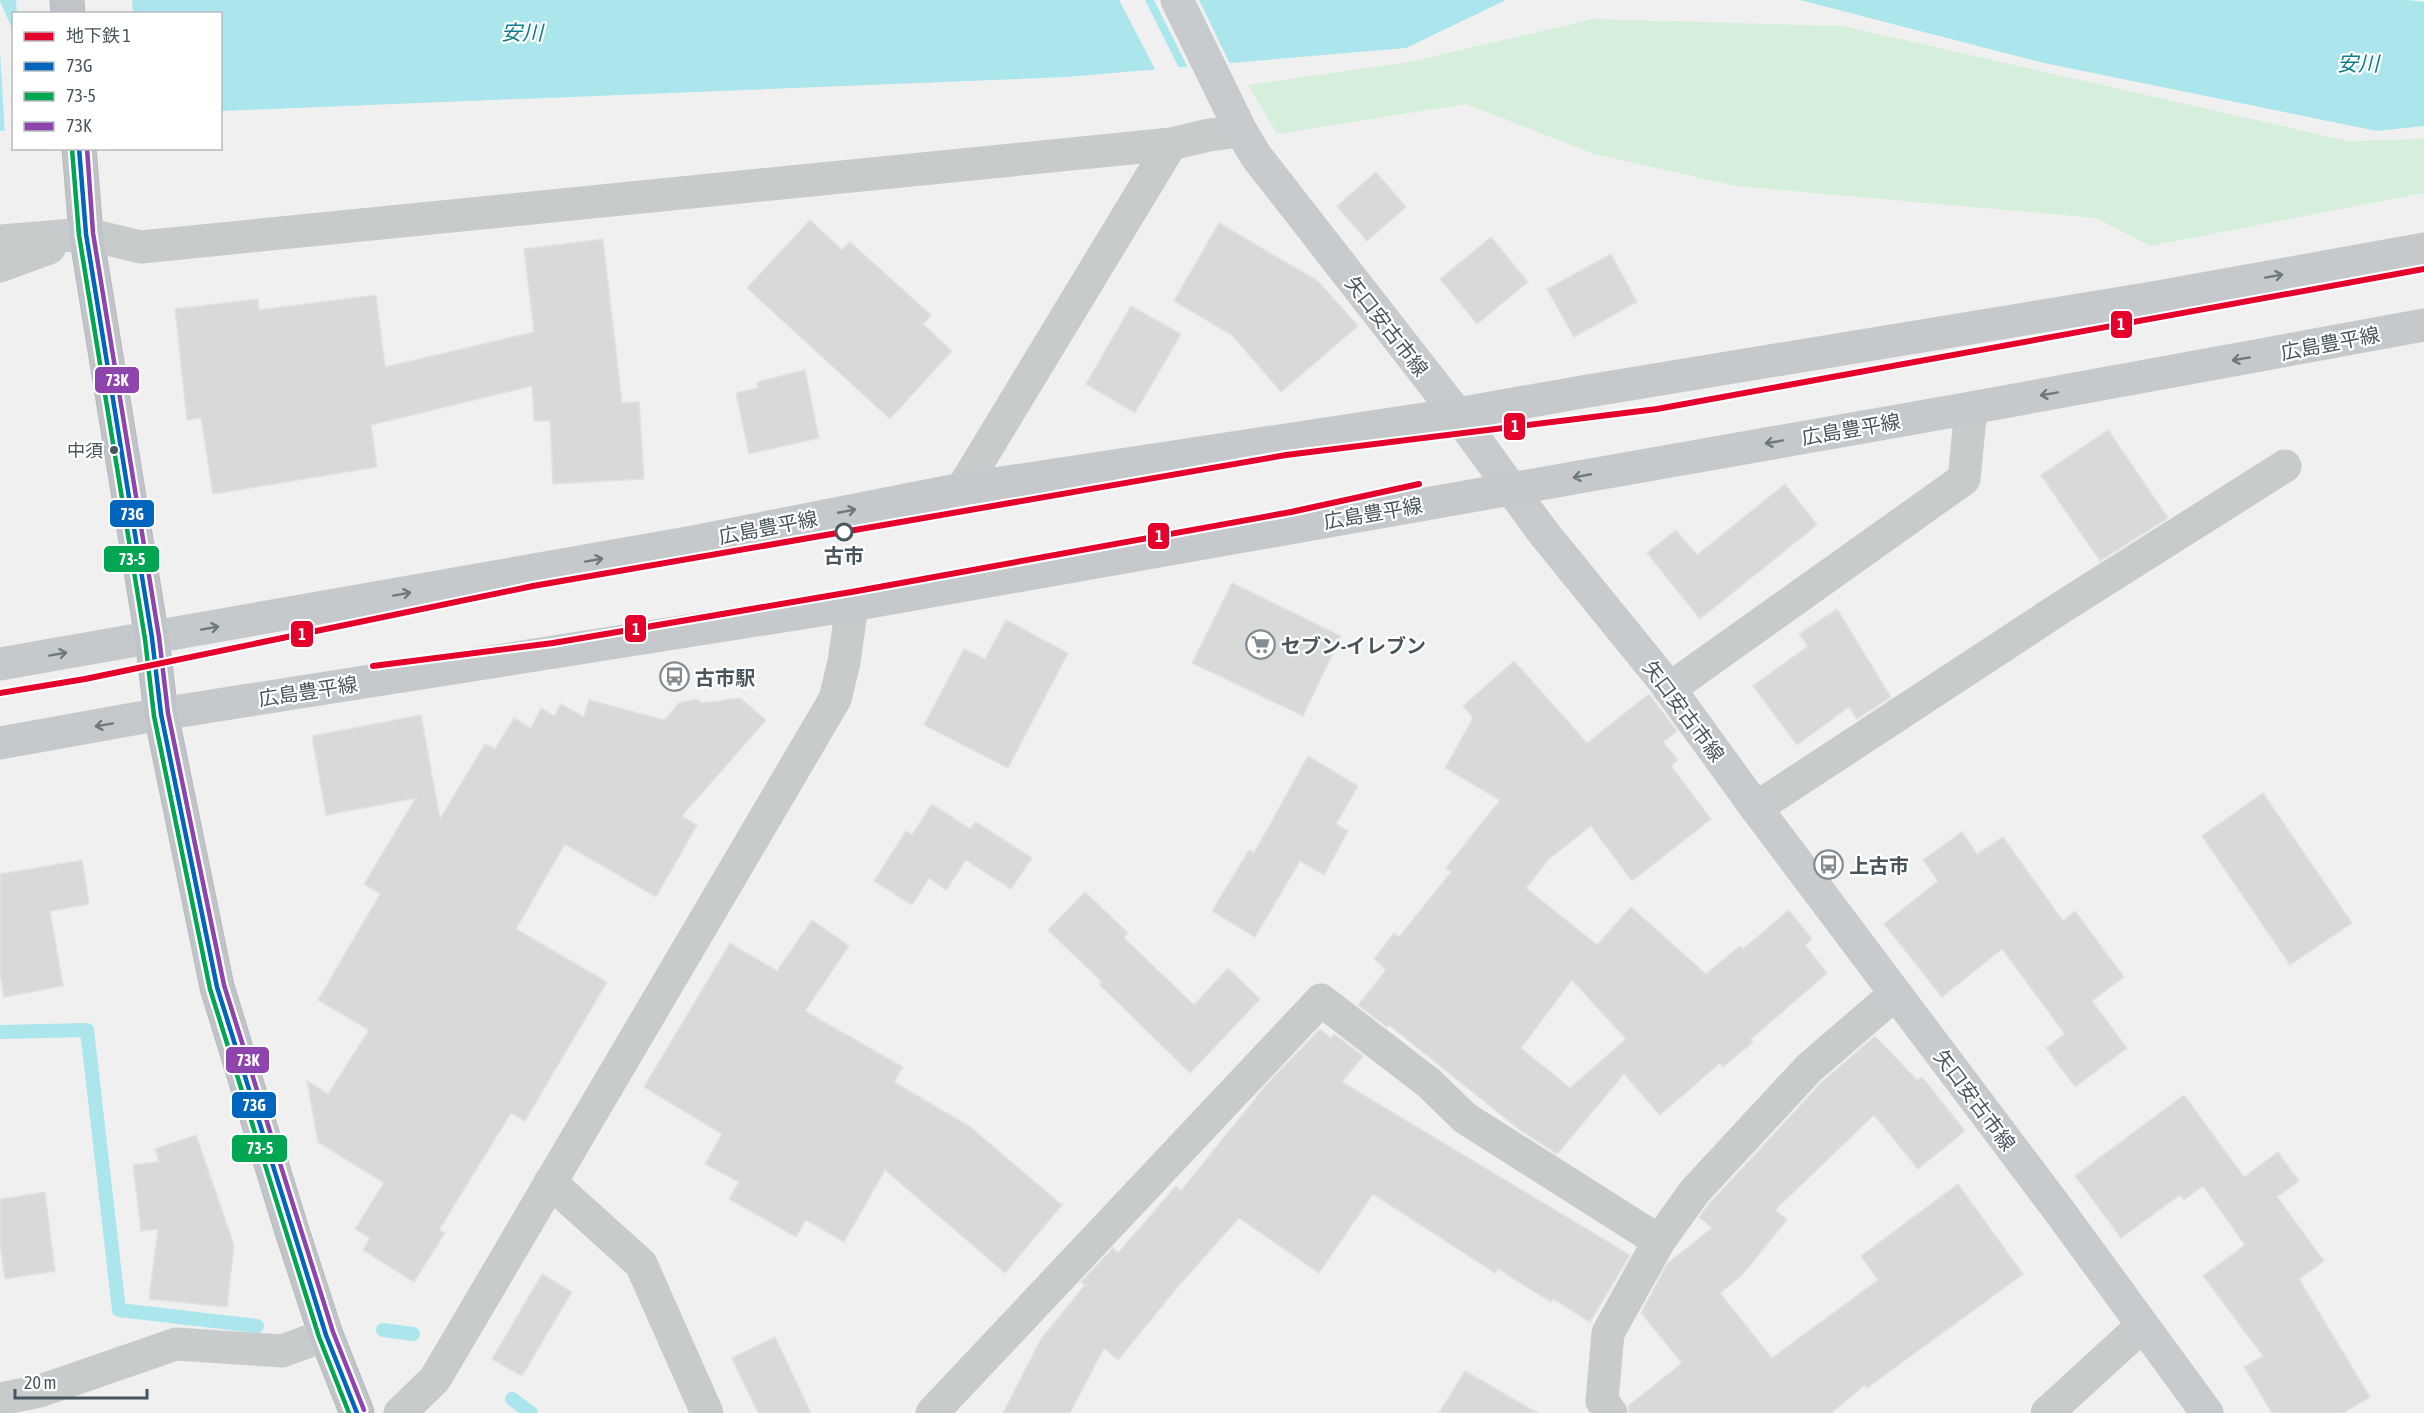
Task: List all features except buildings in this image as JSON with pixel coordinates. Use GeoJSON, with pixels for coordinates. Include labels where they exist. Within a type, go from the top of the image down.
{"type":"FeatureCollection","features":[{"type":"Feature","properties":{"kind":"highway"},"geometry":{"type":"LineString","coordinates":[[79,150],[85,225],[152,638],[161,714],[217,987],[326,1335],[357,1413]]}},
{"type":"Feature","properties":{"kind":"main road","name":"矢口安古市線"},"geometry":{"type":"LineString","coordinates":[[1177,0],[1235,119],[1263,165],[1457,414],[1542,531],[1669,689],[2060,1212],[2207,1413]]}},
{"type":"Feature","properties":{"kind":"main road","name":"広島豊平線"},"geometry":{"type":"LineString","coordinates":[[0,664],[693,542],[962,489],[1457,414],[2424,249]]}},
{"type":"Feature","properties":{"kind":"main road","name":"広島豊平線"},"geometry":{"type":"LineString","coordinates":[[0,743],[161,714],[852,605],[2424,326]]}},
{"type":"Feature","properties":{"kind":"street"},"geometry":{"type":"LineString","coordinates":[[0,241],[85,225],[141,247],[1171,144],[1209,135],[1235,119]]}},
{"type":"Feature","properties":{"kind":"street"},"geometry":{"type":"LineString","coordinates":[[962,489],[1171,144]]}},
{"type":"Feature","properties":{"kind":"street"},"geometry":{"type":"LineString","coordinates":[[0,266],[85,225]]}},
{"type":"Feature","properties":{"kind":"street"},"geometry":{"type":"LineString","coordinates":[[1669,689],[1964,479],[1971,408]]}},
{"type":"Feature","properties":{"kind":"street"},"geometry":{"type":"LineString","coordinates":[[1756,808],[2062,607],[2285,466]]}},
{"type":"Feature","properties":{"kind":"street"},"geometry":{"type":"LineString","coordinates":[[400,1413],[435,1379],[835,699],[844,662],[852,605]]}},
{"type":"Feature","properties":{"kind":"street"},"geometry":{"type":"LineString","coordinates":[[1601,1409],[1608,1333],[1659,1241],[1695,1191],[1809,1068],[1895,994]]}},
{"type":"Feature","properties":{"kind":"street"},"geometry":{"type":"LineString","coordinates":[[932,1413],[1321,999],[1429,1083],[1465,1118],[1659,1241]]}},
{"type":"Feature","properties":{"kind":"street"},"geometry":{"type":"LineString","coordinates":[[550,1182],[641,1264],[707,1413]]}},
{"type":"Feature","properties":{"kind":"street"},"geometry":{"type":"LineString","coordinates":[[2047,1413],[2142,1326]]}},
{"type":"Feature","properties":{"kind":"street"},"geometry":{"type":"LineString","coordinates":[[0,1399],[40,1391],[176,1344],[282,1351],[326,1335]]}},
{"type":"Feature","properties":{"kind":"green space"},"geometry":{"type":"Polygon","coordinates":[[[1593,19],[1843,26],[2348,141],[2424,139],[2424,193],[2150,246],[2096,218],[1736,186],[1594,154],[1466,104],[1277,134],[1248,85],[1409,62],[1593,19]]]}},
{"type":"Feature","properties":{"kind":"water"},"geometry":{"type":"Polygon","coordinates":[[[0,0],[1506,0],[1406,48],[1066,77],[222,111],[222,12],[12,12],[12,130],[0,131],[0,0]]]}},
{"type":"Feature","properties":{"kind":"water","name":"安川"},"geometry":{"type":"Polygon","coordinates":[[[1800,0],[2407,0],[2424,2],[2424,126],[2377,131],[2044,63],[1800,0]]]}},
{"type":"Feature","properties":{"kind":"pier"},"geometry":{"type":"Polygon","coordinates":[[[16,0],[132,0],[133,12],[17,12],[16,0]]]}},
{"type":"Feature","properties":{"kind":"pier"},"geometry":{"type":"Polygon","coordinates":[[[1119,0],[1145,0],[1180,70],[1157,73],[1119,0]]]}},
{"type":"Feature","properties":{"kind":"pier"},"geometry":{"type":"Polygon","coordinates":[[[1154,0],[1199,0],[1231,66],[1189,70],[1154,0]]]}},
{"type":"Feature","properties":{"kind":"pier"},"geometry":{"type":"Polygon","coordinates":[[[0,1],[12,28],[12,133],[5,134],[0,51],[0,1]]]}},
{"type":"Feature","properties":{"kind":"waterway"},"geometry":{"type":"LineString","coordinates":[[0,1032],[87,1030],[119,1310],[257,1326]]}},
{"type":"Feature","properties":{"kind":"waterway"},"geometry":{"type":"LineString","coordinates":[[383,1330],[413,1334]]}},
{"type":"Feature","properties":{"kind":"waterway"},"geometry":{"type":"LineString","coordinates":[[512,1399],[531,1413]]}},
{"type":"Feature","properties":{"kind":"metro line","name":"1"},"geometry":{"type":"LineString","coordinates":[[0,693],[85,679],[533,586],[1286,455],[1657,409],[2424,269]]}},
{"type":"Feature","properties":{"kind":"metro line","name":"1"},"geometry":{"type":"LineString","coordinates":[[373,666],[553,643],[857,591],[1291,512],[1419,484]]}},
{"type":"Feature","properties":{"kind":"transit line","name":"73-5"},"geometry":{"type":"LineString","coordinates":[[72,150],[79,235],[145,639],[154,716],[210,989],[319,1337],[349,1413]]}},
{"type":"Feature","properties":{"kind":"transit line","name":"73G"},"geometry":{"type":"LineString","coordinates":[[79,150],[86,234],[152,638],[161,714],[217,987],[326,1335],[357,1413]]}},
{"type":"Feature","properties":{"kind":"transit line","name":"73K"},"geometry":{"type":"LineString","coordinates":[[87,150],[93,233],[159,637],[168,713],[224,985],[333,1332],[364,1410]]}},
{"type":"Feature","properties":{"kind":"place","name":"中須"},"geometry":{"type":"Point","coordinates":[114,450]}},
{"type":"Feature","properties":{"kind":"place","name":"古市"},"geometry":{"type":"Point","coordinates":[844,532]}},
{"type":"Feature","properties":{"kind":"place","name":"セブン-イレブン"},"geometry":{"type":"Point","coordinates":[1260,645]}},
{"type":"Feature","properties":{"kind":"place","name":"古市駅"},"geometry":{"type":"Point","coordinates":[674,677]}},
{"type":"Feature","properties":{"kind":"place","name":"上古市"},"geometry":{"type":"Point","coordinates":[1828,865]}}]}
